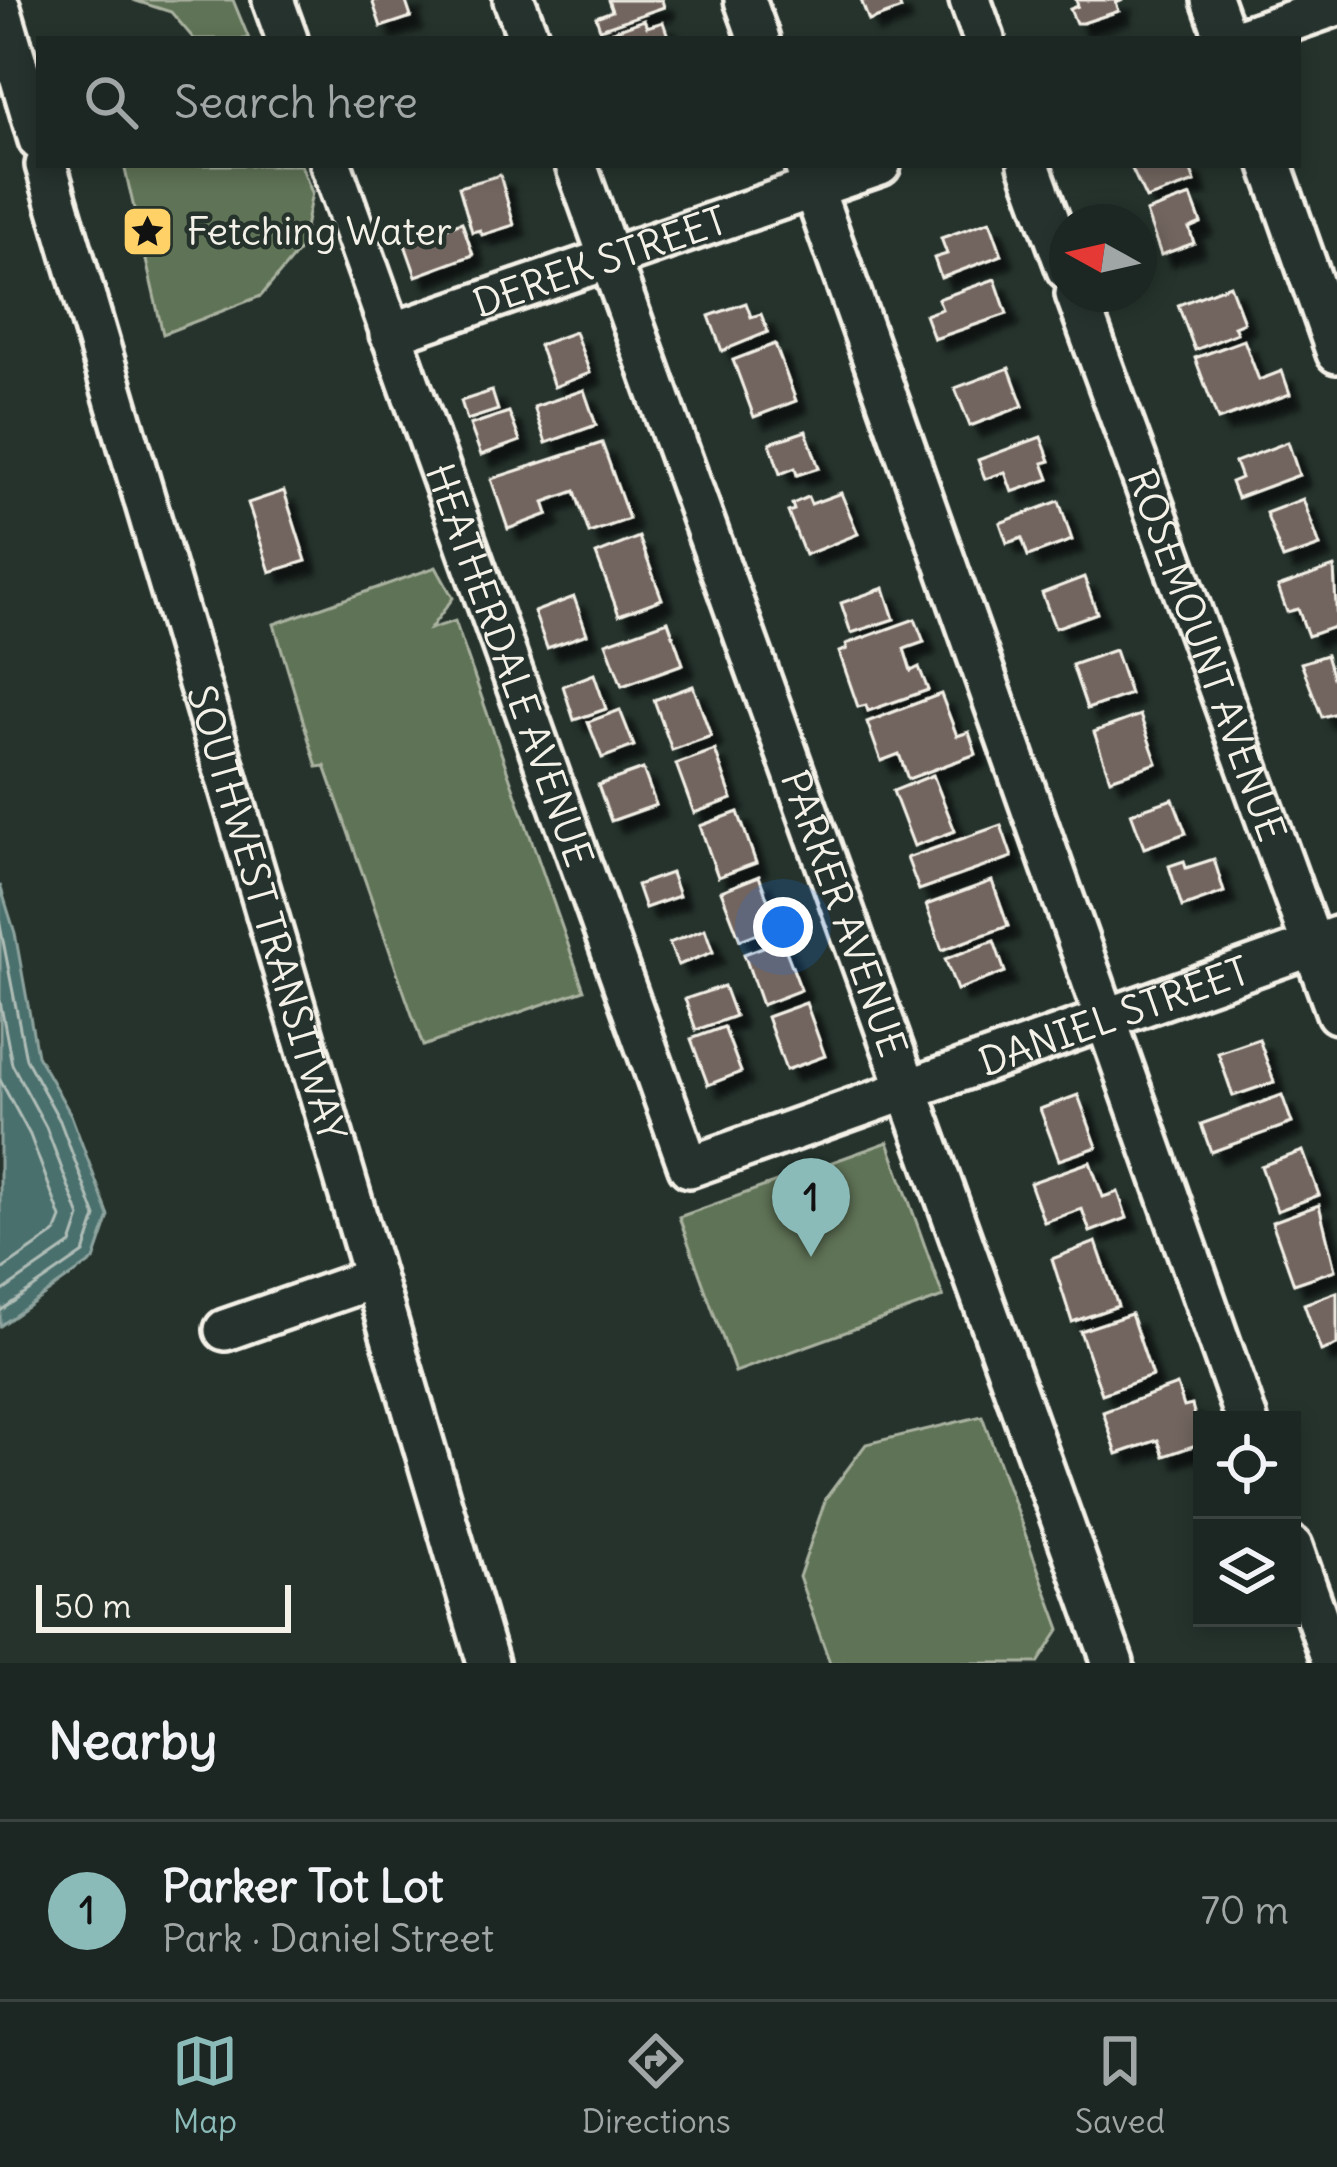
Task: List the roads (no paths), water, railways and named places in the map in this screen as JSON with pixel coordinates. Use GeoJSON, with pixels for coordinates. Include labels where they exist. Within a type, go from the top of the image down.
{"type":"FeatureCollection","features":[{"type":"Feature","properties":{"kind":"street"},"geometry":{"type":"LineString","coordinates":[[274,0],[286,36]]}},
{"type":"Feature","properties":{"kind":"street"},"geometry":{"type":"LineString","coordinates":[[514,0],[528,36]]}},
{"type":"Feature","properties":{"kind":"street"},"geometry":{"type":"LineString","coordinates":[[745,0],[758,36]]}},
{"type":"Feature","properties":{"kind":"street"},"geometry":{"type":"LineString","coordinates":[[970,0],[983,36]]}},
{"type":"Feature","properties":{"kind":"street"},"geometry":{"type":"LineString","coordinates":[[1212,0],[1225,36]]}},
{"type":"Feature","properties":{"kind":"street"},"geometry":{"type":"LineString","coordinates":[[1249,36],[1337,5]]}},
{"type":"Feature","properties":{"kind":"street"},"geometry":{"type":"LineString","coordinates":[[0,8],[36,130]]}},
{"type":"Feature","properties":{"kind":"street","name":"SOUTHWEST TRANSITWAY"},"geometry":{"type":"LineString","coordinates":[[47,168],[488,1663]]}},
{"type":"Feature","properties":{"kind":"street","name":"HEATHERDALE AVENUE"},"geometry":{"type":"LineString","coordinates":[[332,168],[689,1167]]}},
{"type":"Feature","properties":{"kind":"street","name":"PARKER AVENUE"},"geometry":{"type":"LineString","coordinates":[[577,168],[1113,1663]]}},
{"type":"Feature","properties":{"kind":"street","name":"DEREK STREET"},"geometry":{"type":"LineString","coordinates":[[390,334],[611,260],[809,177],[862,168]]}},
{"type":"Feature","properties":{"kind":"street"},"geometry":{"type":"LineString","coordinates":[[1030,168],[1049,219]]}},
{"type":"Feature","properties":{"kind":"street"},"geometry":{"type":"LineString","coordinates":[[1271,168],[1337,353]]}},
{"type":"Feature","properties":{"kind":"street"},"geometry":{"type":"LineString","coordinates":[[809,177],[1243,1411]]}},
{"type":"Feature","properties":{"kind":"street","name":"ROSEMOUNT AVENUE"},"geometry":{"type":"LineString","coordinates":[[1083,312],[1325,941],[1337,1013]]}},
{"type":"Feature","properties":{"kind":"street","name":"DANIEL STREET"},"geometry":{"type":"LineString","coordinates":[[689,1167],[1325,941]]}},
{"type":"Feature","properties":{"kind":"street"},"geometry":{"type":"LineString","coordinates":[[225,1330],[374,1278]]}},
{"type":"Feature","properties":{"kind":"street"},"geometry":{"type":"LineString","coordinates":[[1301,1572],[1334,1663]]}},
{"type":"Feature","properties":{"kind":"water"},"geometry":{"type":"Polygon","coordinates":[[[0,885],[15,933],[37,1055],[71,1115],[109,1216],[94,1260],[0,1326],[0,885]]]}},
{"type":"Feature","properties":{"kind":"place","name":"Fetching Water"},"geometry":{"type":"Point","coordinates":[148,231]}},
{"type":"Feature","properties":{"kind":"place","name":"Parker Tot Lot"},"geometry":{"type":"Point","coordinates":[811,1257]}}]}
